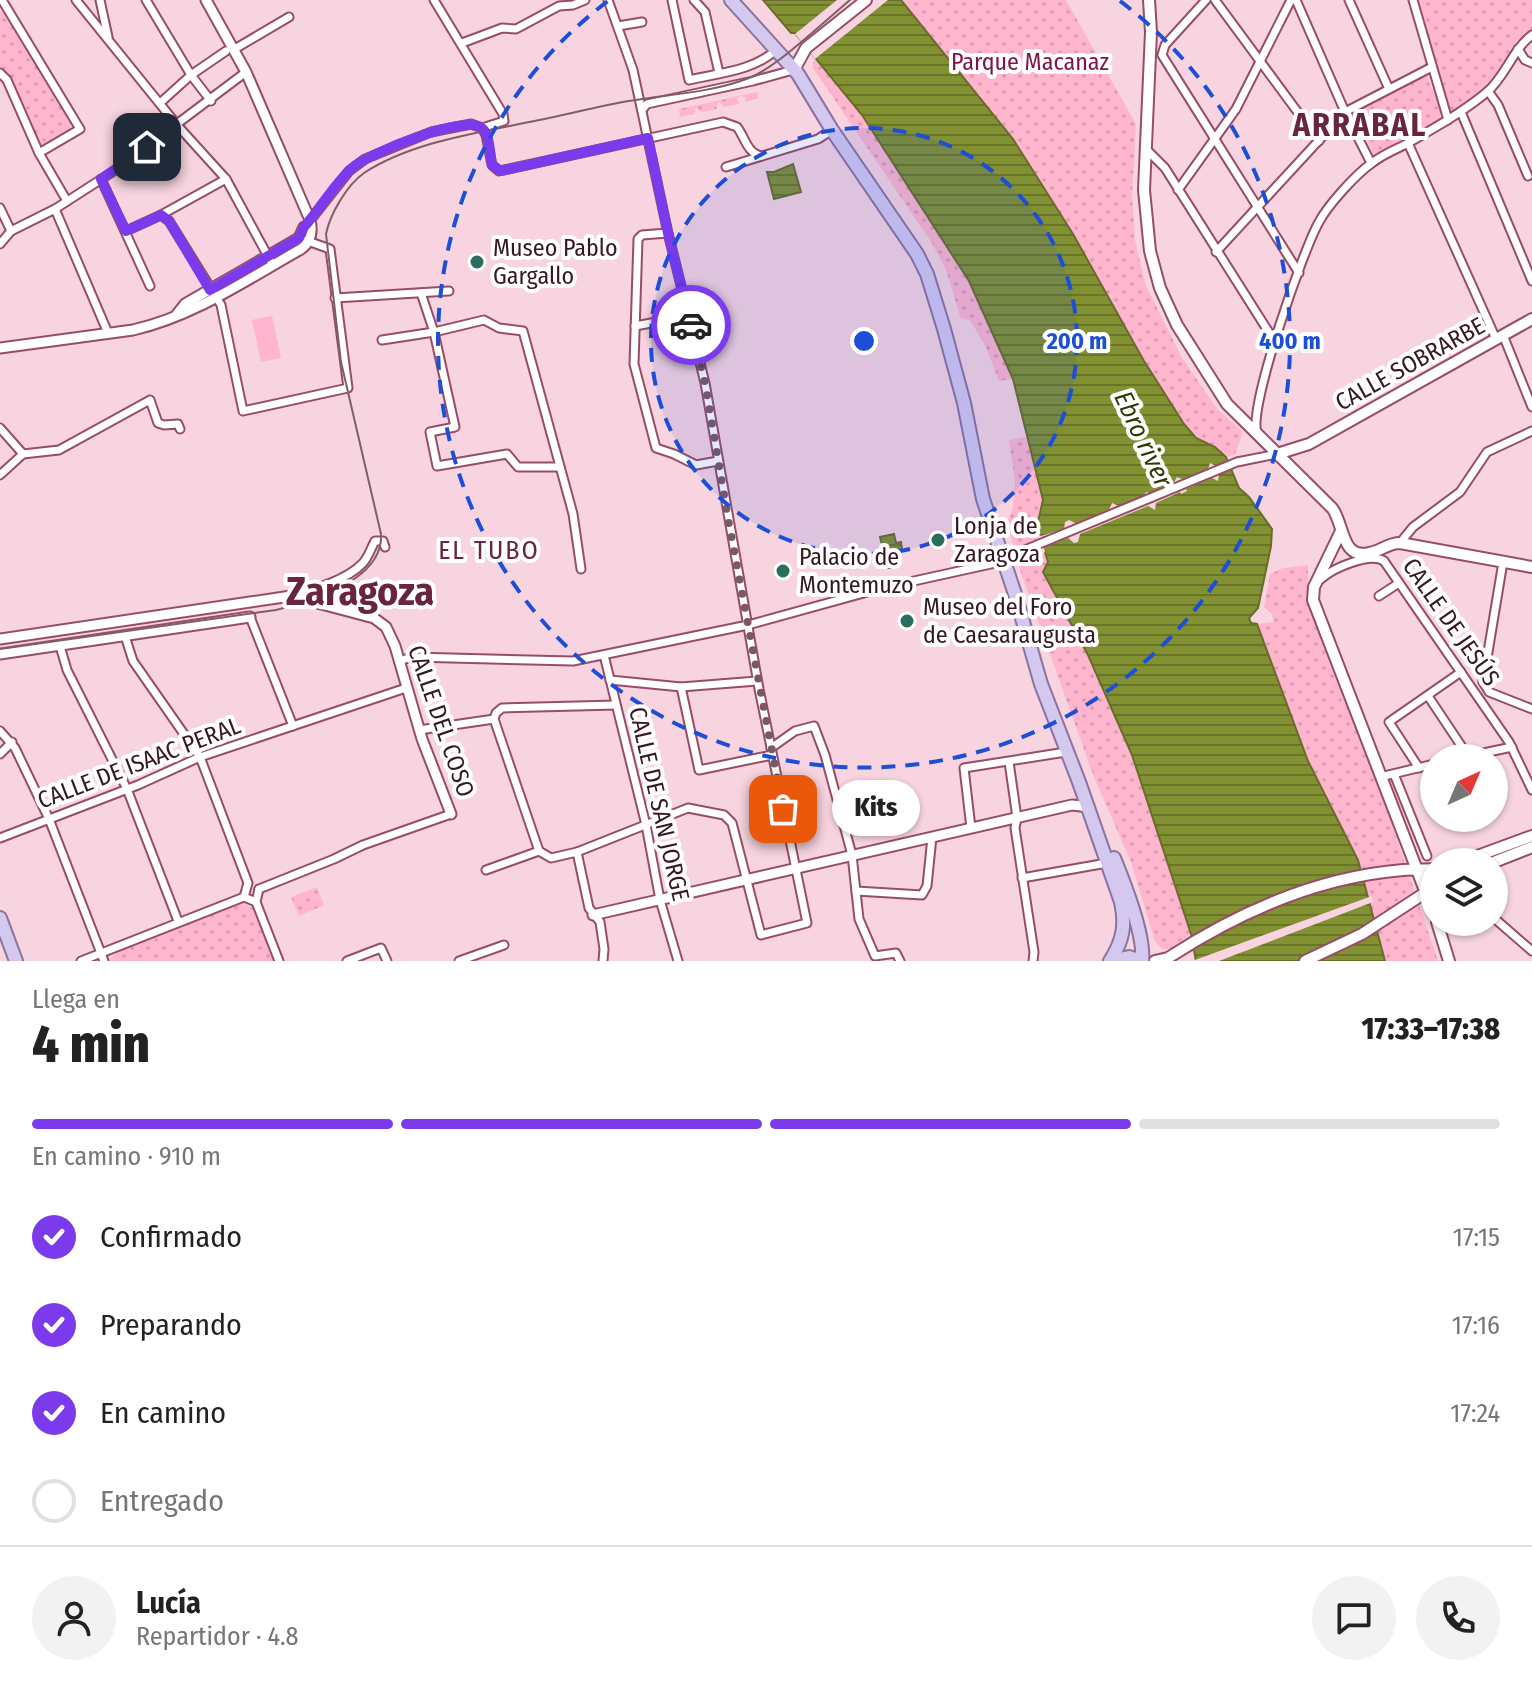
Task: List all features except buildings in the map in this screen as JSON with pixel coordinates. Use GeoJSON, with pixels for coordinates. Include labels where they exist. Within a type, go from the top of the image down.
{"type":"FeatureCollection","features":[{"type":"Feature","properties":{"kind":"main road"},"geometry":{"type":"LineString","coordinates":[[731,0],[794,70],[927,274],[961,390],[983,499],[1008,556],[1041,684],[1066,752],[1098,817],[1130,902],[1142,961],[1129,957],[1110,961]]}},
{"type":"Feature","properties":{"kind":"main road"},"geometry":{"type":"LineString","coordinates":[[794,70],[806,48],[866,0]]}},
{"type":"Feature","properties":{"kind":"main road"},"geometry":{"type":"LineString","coordinates":[[1151,3],[1144,190],[1147,232],[1160,288],[1177,325],[1222,398],[1336,514],[1345,543],[1356,552],[1367,554],[1394,543],[1532,567]]}},
{"type":"Feature","properties":{"kind":"main road","name":"CALLE SOBRARBE"},"geometry":{"type":"LineString","coordinates":[[1277,454],[1309,444],[1532,319]]}},
{"type":"Feature","properties":{"kind":"main road"},"geometry":{"type":"LineString","coordinates":[[1299,475],[1298,459],[1309,444]]}},
{"type":"Feature","properties":{"kind":"main road"},"geometry":{"type":"LineString","coordinates":[[1341,529],[1315,585],[1315,605],[1420,876]]}},
{"type":"Feature","properties":{"kind":"main road"},"geometry":{"type":"LineString","coordinates":[[1079,782],[1121,902],[1124,927],[1110,961]]}},
{"type":"Feature","properties":{"kind":"main road"},"geometry":{"type":"LineString","coordinates":[[1499,848],[1532,836]]}},
{"type":"Feature","properties":{"kind":"main road"},"geometry":{"type":"LineString","coordinates":[[1508,856],[1532,847]]}},
{"type":"Feature","properties":{"kind":"main road"},"geometry":{"type":"LineString","coordinates":[[1155,961],[1168,958],[1218,927],[1291,894],[1339,880],[1420,870]]}},
{"type":"Feature","properties":{"kind":"main road"},"geometry":{"type":"LineString","coordinates":[[1305,961],[1362,934],[1420,897]]}},
{"type":"Feature","properties":{"kind":"main road"},"geometry":{"type":"LineString","coordinates":[[0,918],[16,961]]}},
{"type":"Feature","properties":{"kind":"main road"},"geometry":{"type":"LineString","coordinates":[[1441,936],[1449,961]]}},
{"type":"Feature","properties":{"kind":"street"},"geometry":{"type":"LineString","coordinates":[[76,0],[177,125],[226,179],[271,261]]}},
{"type":"Feature","properties":{"kind":"street"},"geometry":{"type":"LineString","coordinates":[[100,0],[108,37]]}},
{"type":"Feature","properties":{"kind":"street"},"geometry":{"type":"LineString","coordinates":[[146,0],[191,75],[211,101]]}},
{"type":"Feature","properties":{"kind":"street"},"geometry":{"type":"LineString","coordinates":[[206,0],[229,50],[246,72],[307,224]]}},
{"type":"Feature","properties":{"kind":"street"},"geometry":{"type":"LineString","coordinates":[[0,348],[148,327],[177,314],[190,312],[213,293],[304,240],[307,224],[349,171],[365,159],[431,132],[469,124],[482,128],[502,124],[503,114],[434,0]]}},
{"type":"Feature","properties":{"kind":"street"},"geometry":{"type":"LineString","coordinates":[[462,43],[502,28],[516,29],[559,6],[570,6],[585,0]]}},
{"type":"Feature","properties":{"kind":"street"},"geometry":{"type":"LineString","coordinates":[[497,713],[539,851],[551,858],[577,852],[688,808],[724,815],[730,819],[761,935],[807,923],[757,681],[705,383],[668,233],[633,70],[608,0]]}},
{"type":"Feature","properties":{"kind":"street"},"geometry":{"type":"LineString","coordinates":[[672,0],[687,77],[758,64],[776,50]]}},
{"type":"Feature","properties":{"kind":"street"},"geometry":{"type":"LineString","coordinates":[[694,0],[705,12],[719,73]]}},
{"type":"Feature","properties":{"kind":"street"},"geometry":{"type":"LineString","coordinates":[[1163,49],[1206,0]]}},
{"type":"Feature","properties":{"kind":"street"},"geometry":{"type":"LineString","coordinates":[[1215,0],[1319,141]]}},
{"type":"Feature","properties":{"kind":"street"},"geometry":{"type":"LineString","coordinates":[[1178,190],[1236,109],[1294,0]]}},
{"type":"Feature","properties":{"kind":"street"},"geometry":{"type":"LineString","coordinates":[[1294,0],[1371,163]]}},
{"type":"Feature","properties":{"kind":"street"},"geometry":{"type":"LineString","coordinates":[[1349,0],[1389,89]]}},
{"type":"Feature","properties":{"kind":"street"},"geometry":{"type":"LineString","coordinates":[[1413,0],[1448,120]]}},
{"type":"Feature","properties":{"kind":"street"},"geometry":{"type":"LineString","coordinates":[[2,3],[80,129],[39,153]]}},
{"type":"Feature","properties":{"kind":"street"},"geometry":{"type":"LineString","coordinates":[[160,103],[191,75],[289,17]]}},
{"type":"Feature","properties":{"kind":"street"},"geometry":{"type":"LineString","coordinates":[[618,26],[642,22]]}},
{"type":"Feature","properties":{"kind":"street"},"geometry":{"type":"LineString","coordinates":[[1151,32],[1163,49],[1169,70],[1299,273]]}},
{"type":"Feature","properties":{"kind":"street"},"geometry":{"type":"LineString","coordinates":[[1260,438],[1255,424],[1257,408],[1275,342],[1320,220],[1371,163],[1461,112],[1488,91],[1532,35]]}},
{"type":"Feature","properties":{"kind":"street"},"geometry":{"type":"LineString","coordinates":[[1518,49],[1525,60],[1532,63]]}},
{"type":"Feature","properties":{"kind":"street"},"geometry":{"type":"LineString","coordinates":[[1150,70],[1162,67],[1169,70]]}},
{"type":"Feature","properties":{"kind":"street"},"geometry":{"type":"LineString","coordinates":[[1216,252],[1345,112],[1432,67]]}},
{"type":"Feature","properties":{"kind":"street"},"geometry":{"type":"LineString","coordinates":[[642,110],[647,104],[794,70]]}},
{"type":"Feature","properties":{"kind":"street"},"geometry":{"type":"LineString","coordinates":[[0,244],[11,231],[55,209],[101,179],[211,101],[246,72]]}},
{"type":"Feature","properties":{"kind":"street"},"geometry":{"type":"LineString","coordinates":[[0,73],[7,80],[39,153],[67,201]]}},
{"type":"Feature","properties":{"kind":"street"},"geometry":{"type":"LineString","coordinates":[[1488,91],[1498,105],[1528,176]]}},
{"type":"Feature","properties":{"kind":"street"},"geometry":{"type":"LineString","coordinates":[[1461,112],[1532,281]]}},
{"type":"Feature","properties":{"kind":"street"},"geometry":{"type":"LineString","coordinates":[[482,128],[492,165],[501,171],[728,122],[740,130],[753,153],[762,156]]}},
{"type":"Feature","properties":{"kind":"street"},"geometry":{"type":"LineString","coordinates":[[726,167],[818,139],[832,130]]}},
{"type":"Feature","properties":{"kind":"street"},"geometry":{"type":"LineString","coordinates":[[1408,143],[1532,407]]}},
{"type":"Feature","properties":{"kind":"street"},"geometry":{"type":"LineString","coordinates":[[1146,149],[1165,168],[1275,342]]}},
{"type":"Feature","properties":{"kind":"street"},"geometry":{"type":"LineString","coordinates":[[101,179],[150,286]]}},
{"type":"Feature","properties":{"kind":"street"},"geometry":{"type":"LineString","coordinates":[[126,231],[226,179]]}},
{"type":"Feature","properties":{"kind":"street"},"geometry":{"type":"LineString","coordinates":[[0,208],[11,231]]}},
{"type":"Feature","properties":{"kind":"street"},"geometry":{"type":"LineString","coordinates":[[55,209],[108,333]]}},
{"type":"Feature","properties":{"kind":"street"},"geometry":{"type":"LineString","coordinates":[[161,215],[169,221],[213,293],[228,341],[243,411],[342,391],[348,386],[330,249],[304,240]]}},
{"type":"Feature","properties":{"kind":"street"},"geometry":{"type":"LineString","coordinates":[[668,233],[642,235],[638,239],[634,364],[654,445],[696,465],[718,461]]}},
{"type":"Feature","properties":{"kind":"street"},"geometry":{"type":"LineString","coordinates":[[335,298],[449,291]]}},
{"type":"Feature","properties":{"kind":"street"},"geometry":{"type":"LineString","coordinates":[[421,293],[434,332],[455,427],[430,432],[437,466],[507,454],[514,465],[520,467],[560,467]]}},
{"type":"Feature","properties":{"kind":"street"},"geometry":{"type":"LineString","coordinates":[[635,326],[689,316]]}},
{"type":"Feature","properties":{"kind":"street"},"geometry":{"type":"LineString","coordinates":[[382,340],[484,320],[499,328],[525,333],[573,514],[581,569]]}},
{"type":"Feature","properties":{"kind":"street"},"geometry":{"type":"LineString","coordinates":[[0,475],[23,454],[59,450],[150,400],[158,423],[179,426]]}},
{"type":"Feature","properties":{"kind":"street"},"geometry":{"type":"LineString","coordinates":[[0,428],[23,454]]}},
{"type":"Feature","properties":{"kind":"street"},"geometry":{"type":"LineString","coordinates":[[1315,585],[1334,570],[1372,557],[1384,561],[1394,543],[1460,492],[1487,452],[1532,431]]}},
{"type":"Feature","properties":{"kind":"street"},"geometry":{"type":"LineString","coordinates":[[399,661],[412,657],[573,661],[748,625],[882,588],[991,564],[1237,462],[1277,454]]}},
{"type":"Feature","properties":{"kind":"street"},"geometry":{"type":"LineString","coordinates":[[0,639],[291,596],[321,586],[358,567],[375,541],[383,541],[385,547]]}},
{"type":"Feature","properties":{"kind":"street","name":"CALLE DE JESÚS"},"geometry":{"type":"LineString","coordinates":[[1384,561],[1512,747],[1532,790]]}},
{"type":"Feature","properties":{"kind":"street"},"geometry":{"type":"LineString","coordinates":[[1471,686],[1483,682],[1503,562]]}},
{"type":"Feature","properties":{"kind":"street"},"geometry":{"type":"LineString","coordinates":[[1379,596],[1399,583]]}},
{"type":"Feature","properties":{"kind":"street","name":"CALLE DEL COSO"},"geometry":{"type":"LineString","coordinates":[[291,596],[378,619],[386,627],[419,730],[451,814]]}},
{"type":"Feature","properties":{"kind":"street"},"geometry":{"type":"LineString","coordinates":[[0,654],[250,617],[293,726]]}},
{"type":"Feature","properties":{"kind":"street"},"geometry":{"type":"LineString","coordinates":[[125,636],[133,661],[200,757],[248,883],[244,897]]}},
{"type":"Feature","properties":{"kind":"street"},"geometry":{"type":"LineString","coordinates":[[60,646],[67,670],[127,789],[178,921]]}},
{"type":"Feature","properties":{"kind":"street","name":"CALLE DE SAN JORGE"},"geometry":{"type":"LineString","coordinates":[[604,655],[646,825],[660,900],[678,961]]}},
{"type":"Feature","properties":{"kind":"street"},"geometry":{"type":"LineString","coordinates":[[1380,777],[1419,768],[1389,722],[1461,672]]}},
{"type":"Feature","properties":{"kind":"street"},"geometry":{"type":"LineString","coordinates":[[610,680],[681,687],[757,681]]}},
{"type":"Feature","properties":{"kind":"street","name":"CALLE DE JESÚS"},"geometry":{"type":"LineString","coordinates":[[1483,682],[1485,690],[1528,707]]}},
{"type":"Feature","properties":{"kind":"street"},"geometry":{"type":"LineString","coordinates":[[681,687],[699,770],[771,752],[795,731],[814,726],[852,855],[859,919],[875,956],[898,957]]}},
{"type":"Feature","properties":{"kind":"street","name":"CALLE DE ISAAC PERAL"},"geometry":{"type":"LineString","coordinates":[[0,838],[200,757],[406,688]]}},
{"type":"Feature","properties":{"kind":"street","name":"CALLE DE JESÚS"},"geometry":{"type":"LineString","coordinates":[[1484,705],[1493,694]]}},
{"type":"Feature","properties":{"kind":"street"},"geometry":{"type":"LineString","coordinates":[[1428,696],[1456,744]]}},
{"type":"Feature","properties":{"kind":"street"},"geometry":{"type":"LineString","coordinates":[[419,730],[497,713],[616,705]]}},
{"type":"Feature","properties":{"kind":"street"},"geometry":{"type":"LineString","coordinates":[[0,731],[12,742],[49,819],[102,957]]}},
{"type":"Feature","properties":{"kind":"street"},"geometry":{"type":"LineString","coordinates":[[1,753],[12,742]]}},
{"type":"Feature","properties":{"kind":"street"},"geometry":{"type":"LineString","coordinates":[[1508,748],[1512,747]]}},
{"type":"Feature","properties":{"kind":"street"},"geometry":{"type":"LineString","coordinates":[[971,828],[964,768],[1066,752]]}},
{"type":"Feature","properties":{"kind":"street"},"geometry":{"type":"LineString","coordinates":[[1009,762],[1034,956]]}},
{"type":"Feature","properties":{"kind":"street"},"geometry":{"type":"LineString","coordinates":[[1394,774],[1424,848]]}},
{"type":"Feature","properties":{"kind":"street"},"geometry":{"type":"LineString","coordinates":[[593,915],[1072,805],[1085,805],[1098,817]]}},
{"type":"Feature","properties":{"kind":"street"},"geometry":{"type":"LineString","coordinates":[[259,889],[363,845],[451,814]]}},
{"type":"Feature","properties":{"kind":"street"},"geometry":{"type":"LineString","coordinates":[[856,891],[922,895],[927,886],[932,837]]}},
{"type":"Feature","properties":{"kind":"street"},"geometry":{"type":"LineString","coordinates":[[486,870],[539,851]]}},
{"type":"Feature","properties":{"kind":"street"},"geometry":{"type":"LineString","coordinates":[[577,852],[593,915],[600,922],[603,961]]}},
{"type":"Feature","properties":{"kind":"street"},"geometry":{"type":"LineString","coordinates":[[1022,878],[1107,863]]}},
{"type":"Feature","properties":{"kind":"street"},"geometry":{"type":"LineString","coordinates":[[248,883],[259,889]]}},
{"type":"Feature","properties":{"kind":"street"},"geometry":{"type":"LineString","coordinates":[[259,889],[256,902],[279,961]]}},
{"type":"Feature","properties":{"kind":"street"},"geometry":{"type":"LineString","coordinates":[[81,961],[102,957],[178,921],[244,897],[256,902]]}},
{"type":"Feature","properties":{"kind":"street"},"geometry":{"type":"LineString","coordinates":[[1508,930],[1532,951]]}},
{"type":"Feature","properties":{"kind":"street"},"geometry":{"type":"LineString","coordinates":[[459,961],[504,945]]}},
{"type":"Feature","properties":{"kind":"street"},"geometry":{"type":"LineString","coordinates":[[347,961],[381,948],[387,961]]}},
{"type":"Feature","properties":{"kind":"green space","name":"Parque Macanaz"},"geometry":{"type":"Polygon","coordinates":[[[901,0],[1066,0],[1136,124],[1132,194],[1135,240],[1146,286],[1182,358],[1218,410],[1243,432],[1235,454],[1226,457],[1215,447],[1196,438],[1184,424],[1144,361],[1073,234],[1013,139],[901,0]]]}},
{"type":"Feature","properties":{"kind":"green space"},"geometry":{"type":"Polygon","coordinates":[[[1419,0],[1532,0],[1532,32],[1516,41],[1495,76],[1457,112],[1451,112],[1419,0]]]}},
{"type":"Feature","properties":{"kind":"green space"},"geometry":{"type":"Polygon","coordinates":[[[0,11],[8,16],[72,123],[69,132],[45,145],[39,144],[11,79],[0,68],[0,11]]]}},
{"type":"Feature","properties":{"kind":"green space"},"geometry":{"type":"Polygon","coordinates":[[[817,58],[862,115],[969,281],[1013,379],[999,381],[986,347],[970,320],[961,319],[946,270],[932,243],[813,68],[817,58]]]}},
{"type":"Feature","properties":{"kind":"green space"},"geometry":{"type":"Polygon","coordinates":[[[1426,75],[1440,107],[1440,118],[1374,156],[1357,111],[1426,75]]]}},
{"type":"Feature","properties":{"kind":"green space"},"geometry":{"type":"Polygon","coordinates":[[[757,92],[758,98],[746,102],[745,97],[740,96],[737,99],[739,104],[724,107],[719,102],[717,109],[702,112],[696,107],[694,114],[680,117],[679,109],[757,92]]]}},
{"type":"Feature","properties":{"kind":"green space"},"geometry":{"type":"Polygon","coordinates":[[[272,316],[281,358],[261,362],[252,320],[272,316]]]}},
{"type":"Feature","properties":{"kind":"green space"},"geometry":{"type":"Polygon","coordinates":[[[1026,437],[1043,500],[1037,526],[1048,562],[1043,572],[1088,655],[1132,755],[1191,934],[1169,949],[1162,949],[1155,941],[1131,862],[1094,777],[1021,573],[1007,523],[1013,508],[1015,482],[1009,440],[1026,437]]]}},
{"type":"Feature","properties":{"kind":"green space"},"geometry":{"type":"Polygon","coordinates":[[[1308,565],[1308,595],[1327,657],[1383,798],[1420,908],[1420,936],[1430,936],[1438,961],[1385,961],[1358,860],[1308,761],[1257,624],[1274,622],[1271,613],[1264,607],[1270,574],[1283,568],[1308,565]]]}},
{"type":"Feature","properties":{"kind":"green space"},"geometry":{"type":"Polygon","coordinates":[[[317,887],[324,905],[299,916],[291,897],[317,887]]]}},
{"type":"Feature","properties":{"kind":"green space"},"geometry":{"type":"Polygon","coordinates":[[[240,902],[253,908],[274,961],[109,961],[117,951],[240,902]]]}},
{"type":"Feature","properties":{"kind":"water","name":"Ebro river"},"geometry":{"type":"Polygon","coordinates":[[[763,0],[901,0],[1013,139],[1073,234],[1144,361],[1184,424],[1196,438],[1215,447],[1226,457],[1239,488],[1272,529],[1258,608],[1249,618],[1251,623],[1257,624],[1308,761],[1358,860],[1385,961],[1196,961],[1191,934],[1132,755],[1088,655],[1043,572],[1048,562],[1037,526],[1043,500],[1013,379],[969,281],[862,115],[795,33],[791,33],[763,0]]]}},
{"type":"Feature","properties":{"kind":"water"},"geometry":{"type":"Polygon","coordinates":[[[793,164],[801,192],[774,199],[767,172],[793,164]]]}},
{"type":"Feature","properties":{"kind":"water"},"geometry":{"type":"Polygon","coordinates":[[[894,534],[896,543],[901,542],[902,549],[897,551],[899,559],[890,562],[891,568],[888,568],[880,537],[894,534]]]}},
{"type":"Feature","properties":{"kind":"pier"},"geometry":{"type":"Polygon","coordinates":[[[837,0],[888,0],[815,59],[795,34],[837,0]]]}},
{"type":"Feature","properties":{"kind":"pier"},"geometry":{"type":"Polygon","coordinates":[[[1231,459],[1235,468],[1219,474],[1218,481],[1212,478],[1156,503],[1155,510],[1148,506],[1080,534],[1078,542],[1074,543],[1068,538],[1044,547],[1042,554],[1034,532],[1041,536],[1064,529],[1065,522],[1069,520],[1077,524],[1108,512],[1112,503],[1121,507],[1143,498],[1146,492],[1152,494],[1173,484],[1177,477],[1184,480],[1208,469],[1210,463],[1216,466],[1231,459]]]}},
{"type":"Feature","properties":{"kind":"pier"},"geometry":{"type":"Polygon","coordinates":[[[1372,896],[1373,902],[1219,961],[1192,961],[1372,896]]]}},
{"type":"Feature","properties":{"kind":"tram line"},"geometry":{"type":"LineString","coordinates":[[0,649],[276,610],[326,594],[359,576],[379,550],[381,534],[341,362],[326,234],[335,209],[351,185],[383,162],[426,145],[618,103],[705,90],[749,78],[786,54],[850,0]]}},
{"type":"Feature","properties":{"kind":"way so far"},"geometry":{"type":"LineString","coordinates":[[691,325],[705,383],[783,809]]}},
{"type":"Feature","properties":{"kind":"place","name":"Museo Pablo Gargallo"},"geometry":{"type":"Point","coordinates":[477,262]}},
{"type":"Feature","properties":{"kind":"place","name":"Lonja de Zaragoza"},"geometry":{"type":"Point","coordinates":[938,540]}},
{"type":"Feature","properties":{"kind":"place","name":"Palacio de Montemuzo"},"geometry":{"type":"Point","coordinates":[783,571]}},
{"type":"Feature","properties":{"kind":"place","name":"Museo del Foro de Caesaraugusta"},"geometry":{"type":"Point","coordinates":[907,621]}},
{"type":"Feature","properties":{"kind":"place","name":"Kits"},"geometry":{"type":"Point","coordinates":[783,809]}},
{"type":"Feature","properties":{"kind":"district","name":"ARRABAL"},"geometry":{"type":"Point","coordinates":[1360,125]}},
{"type":"Feature","properties":{"kind":"district","name":"EL TUBO"},"geometry":{"type":"Point","coordinates":[489,550]}},
{"type":"Feature","properties":{"kind":"district","name":"Zaragoza"},"geometry":{"type":"Point","coordinates":[360,592]}},
{"type":"Feature","properties":{"kind":"route"},"geometry":{"type":"LineString","coordinates":[[147,147],[101,179],[126,231],[161,215],[169,221],[210,290],[299,238],[304,227],[355,166],[431,132],[469,124],[479,126],[486,135],[492,165],[501,171],[648,138],[691,325]]}}]}
